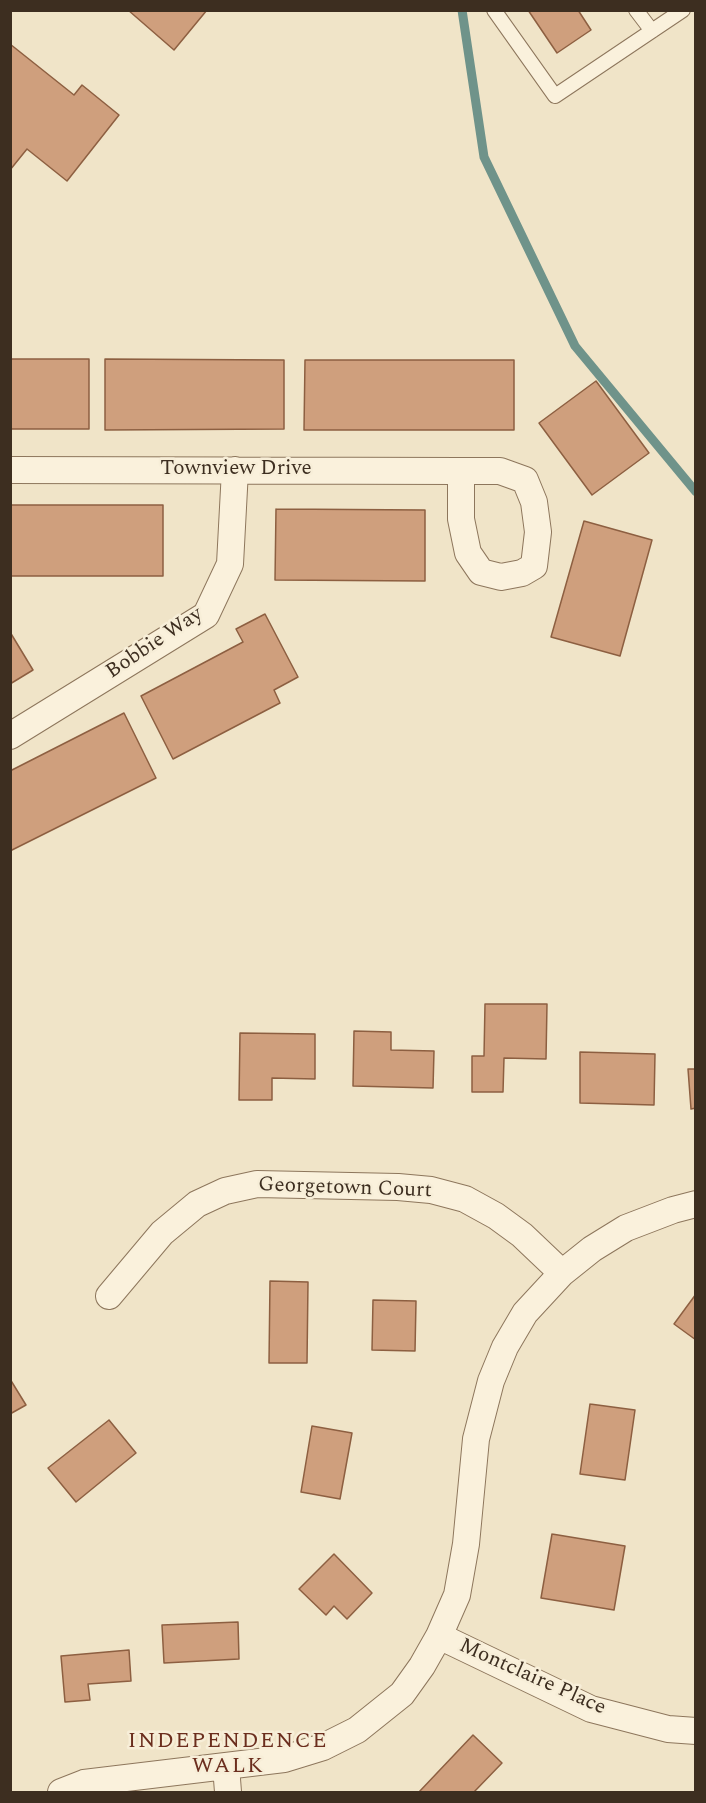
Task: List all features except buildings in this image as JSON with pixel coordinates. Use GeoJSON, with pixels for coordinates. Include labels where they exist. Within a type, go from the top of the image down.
{"type":"FeatureCollection","features":[{"type":"Feature","properties":{"kind":"street","name":"Townview Drive"},"geometry":{"type":"LineString","coordinates":[[10,470],[461,471]]}},
{"type":"Feature","properties":{"kind":"street","name":"Bobbie Way"},"geometry":{"type":"LineString","coordinates":[[10,736],[206,615],[230,564],[234,470]]}},
{"type":"Feature","properties":{"kind":"street","name":"Georgetown Court"},"geometry":{"type":"LineString","coordinates":[[109,1296],[162,1233],[197,1204],[225,1191],[257,1184],[398,1187],[431,1190],[465,1199],[496,1216],[522,1235],[562,1273]]}},
{"type":"Feature","properties":{"kind":"street"},"geometry":{"type":"LineString","coordinates":[[61,1792],[84,1784],[284,1759],[323,1746],[357,1730],[402,1694],[422,1666],[439,1636],[456,1595],[466,1544],[476,1439],[491,1381],[505,1347],[525,1313],[562,1273],[592,1249],[626,1228],[696,1204]]}},
{"type":"Feature","properties":{"kind":"street","name":"Montclaire Place"},"geometry":{"type":"LineString","coordinates":[[439,1636],[591,1709],[669,1729],[696,1731]]}},
{"type":"Feature","properties":{"kind":"street"},"geometry":{"type":"LineString","coordinates":[[226,1766],[228,1792]]}},
{"type":"Feature","properties":{"kind":"lane"},"geometry":{"type":"LineString","coordinates":[[494,10],[555,96],[683,10]]}},
{"type":"Feature","properties":{"kind":"lane"},"geometry":{"type":"LineString","coordinates":[[636,10],[652,31]]}},
{"type":"Feature","properties":{"kind":"waterway"},"geometry":{"type":"LineString","coordinates":[[462,10],[484,157],[575,346],[696,492]]}},
{"type":"Feature","properties":{"kind":"district","name":"INDEPENDENCE WALK"},"geometry":{"type":"Point","coordinates":[228,1756]}}]}
